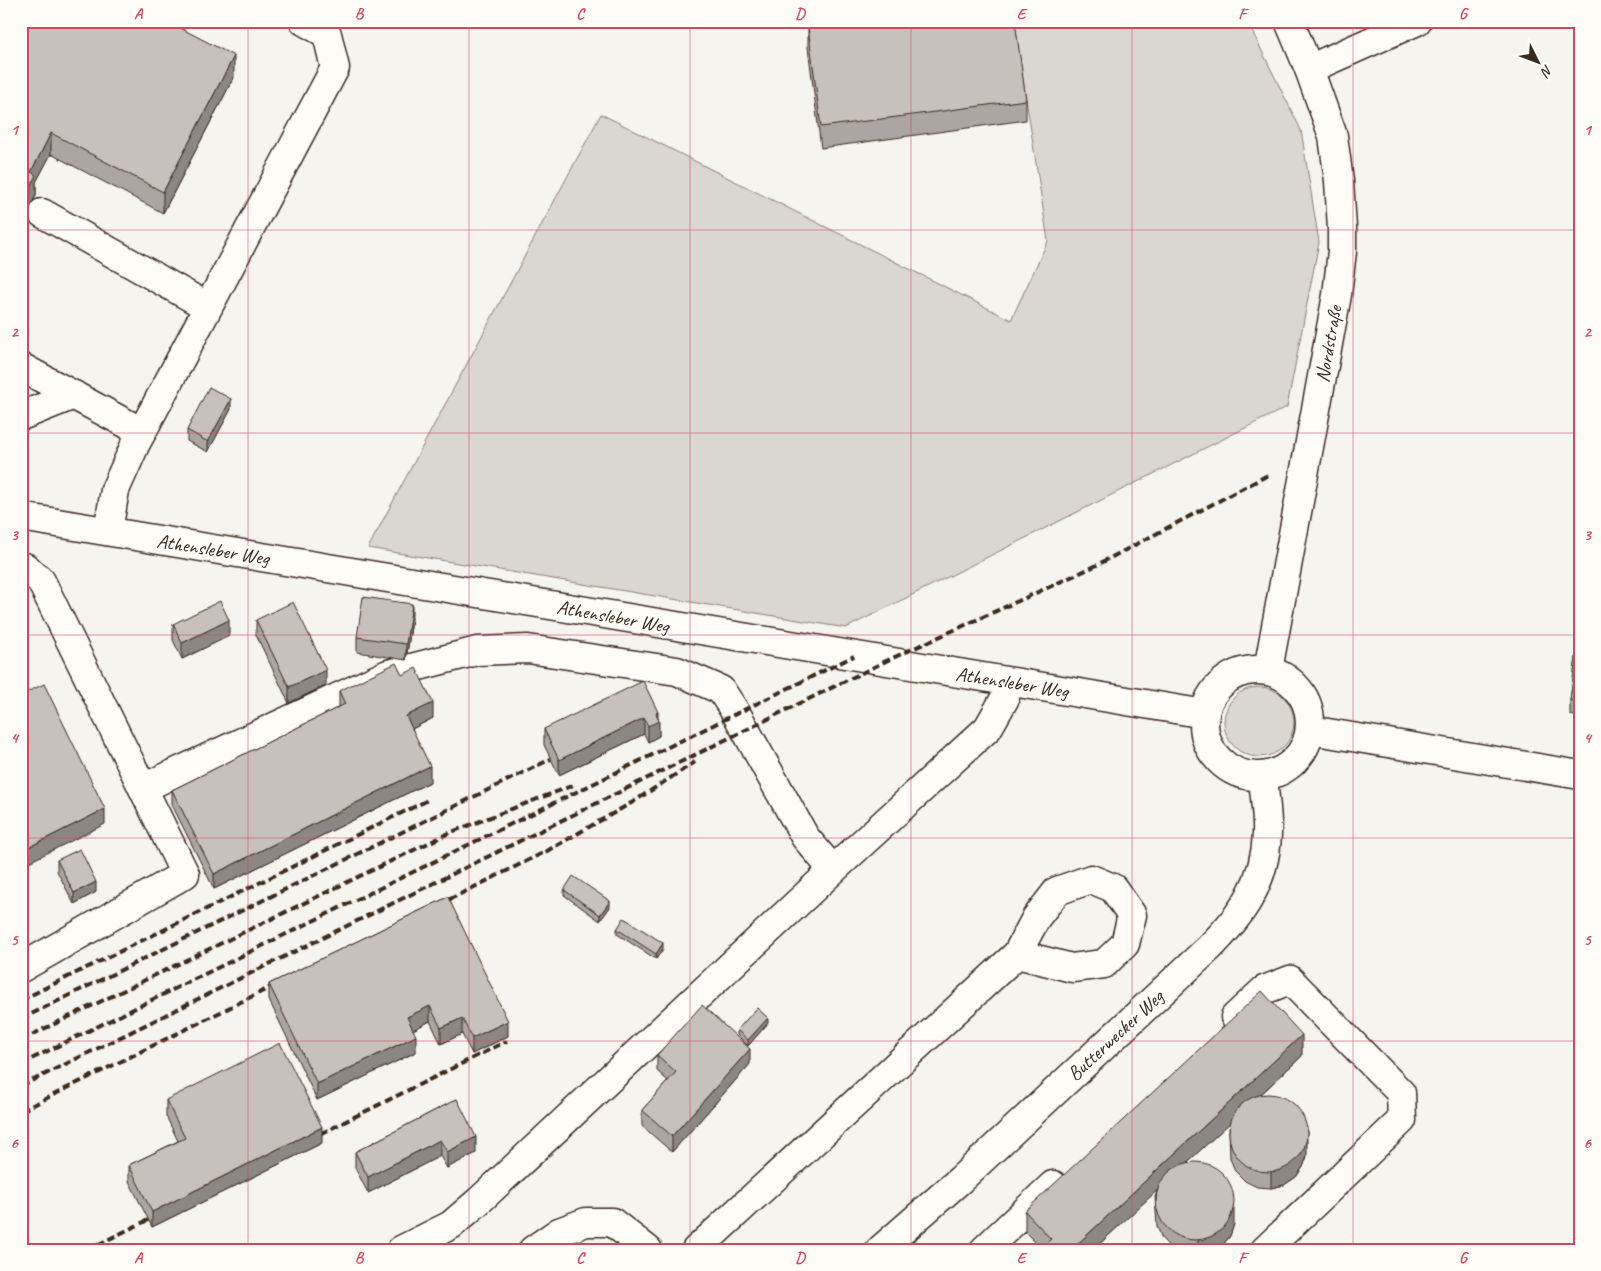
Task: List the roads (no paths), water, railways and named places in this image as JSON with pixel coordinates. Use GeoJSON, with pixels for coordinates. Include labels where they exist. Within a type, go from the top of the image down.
{"type":"FeatureCollection","features":[{"type":"Feature","properties":{"kind":"main road"},"geometry":{"type":"LineString","coordinates":[[108,531],[115,490],[142,432],[335,68],[327,34],[304,21]]}},
{"type":"Feature","properties":{"kind":"main road","name":"Nordstraße"},"geometry":{"type":"LineString","coordinates":[[1268,670],[1337,295],[1342,251],[1341,204],[1333,136],[1309,69],[1289,21]]}},
{"type":"Feature","properties":{"kind":"main road"},"geometry":{"type":"LineString","coordinates":[[1309,69],[1417,21]]}},
{"type":"Feature","properties":{"kind":"main road"},"geometry":{"type":"LineString","coordinates":[[42,213],[208,307]]}},
{"type":"Feature","properties":{"kind":"main road"},"geometry":{"type":"LineString","coordinates":[[21,367],[142,432]]}},
{"type":"Feature","properties":{"kind":"main road"},"geometry":{"type":"LineString","coordinates":[[21,416],[74,395]]}},
{"type":"Feature","properties":{"kind":"main road","name":"Athensleber Weg"},"geometry":{"type":"LineString","coordinates":[[21,517],[1205,714]]}},
{"type":"Feature","properties":{"kind":"main road"},"geometry":{"type":"LineString","coordinates":[[21,566],[25,567],[41,581],[185,874],[21,968]]}},
{"type":"Feature","properties":{"kind":"main road"},"geometry":{"type":"LineString","coordinates":[[143,788],[388,674],[477,651],[528,649],[678,671],[721,690],[736,713],[805,837],[833,870]]}},
{"type":"Feature","properties":{"kind":"main road"},"geometry":{"type":"LineString","coordinates":[[1258,669],[1268,670],[1282,675],[1298,688],[1309,708],[1310,730],[1302,752],[1295,761],[1280,771],[1263,776],[1251,776],[1229,768],[1212,751],[1204,729],[1205,714],[1214,693],[1222,683],[1233,675],[1258,669]]}},
{"type":"Feature","properties":{"kind":"main road"},"geometry":{"type":"LineString","coordinates":[[401,1250],[451,1225],[480,1200],[988,728],[1005,698],[1007,682]]}},
{"type":"Feature","properties":{"kind":"main road"},"geometry":{"type":"LineString","coordinates":[[1310,730],[1580,775]]}},
{"type":"Feature","properties":{"kind":"main road","name":"Butterwecker Weg"},"geometry":{"type":"LineString","coordinates":[[880,1250],[967,1173],[1209,948],[1237,918],[1254,890],[1265,853],[1267,833],[1263,776]]}},
{"type":"Feature","properties":{"kind":"main road"},"geometry":{"type":"LineString","coordinates":[[696,1250],[1017,954]]}},
{"type":"Feature","properties":{"kind":"main road"},"geometry":{"type":"LineString","coordinates":[[1214,1036],[1264,990],[1290,980],[1401,1093],[1402,1120],[1265,1250]]}},
{"type":"Feature","properties":{"kind":"main road"},"geometry":{"type":"LineString","coordinates":[[984,1250],[1070,1170]]}},
{"type":"Feature","properties":{"kind":"main road"},"geometry":{"type":"LineString","coordinates":[[533,1250],[558,1232],[586,1222],[612,1222],[648,1250]]}},
{"type":"Feature","properties":{"kind":"railway"},"geometry":{"type":"LineString","coordinates":[[21,1086],[886,661],[1093,567],[1268,475]]}},
{"type":"Feature","properties":{"kind":"railway"},"geometry":{"type":"LineString","coordinates":[[21,1064],[854,656]]}},
{"type":"Feature","properties":{"kind":"railway"},"geometry":{"type":"LineString","coordinates":[[21,1019],[551,759]]}},
{"type":"Feature","properties":{"kind":"railway"},"geometry":{"type":"LineString","coordinates":[[438,905],[547,851],[633,802],[695,762]]}},
{"type":"Feature","properties":{"kind":"railway"},"geometry":{"type":"LineString","coordinates":[[21,1040],[449,833],[574,785]]}},
{"type":"Feature","properties":{"kind":"railway"},"geometry":{"type":"LineString","coordinates":[[21,1000],[428,800]]}},
{"type":"Feature","properties":{"kind":"railway"},"geometry":{"type":"LineString","coordinates":[[21,1111],[281,982]]}},
{"type":"Feature","properties":{"kind":"railway"},"geometry":{"type":"LineString","coordinates":[[310,1139],[507,1041]]}},
{"type":"Feature","properties":{"kind":"railway"},"geometry":{"type":"LineString","coordinates":[[87,1250],[160,1214]]}}]}
